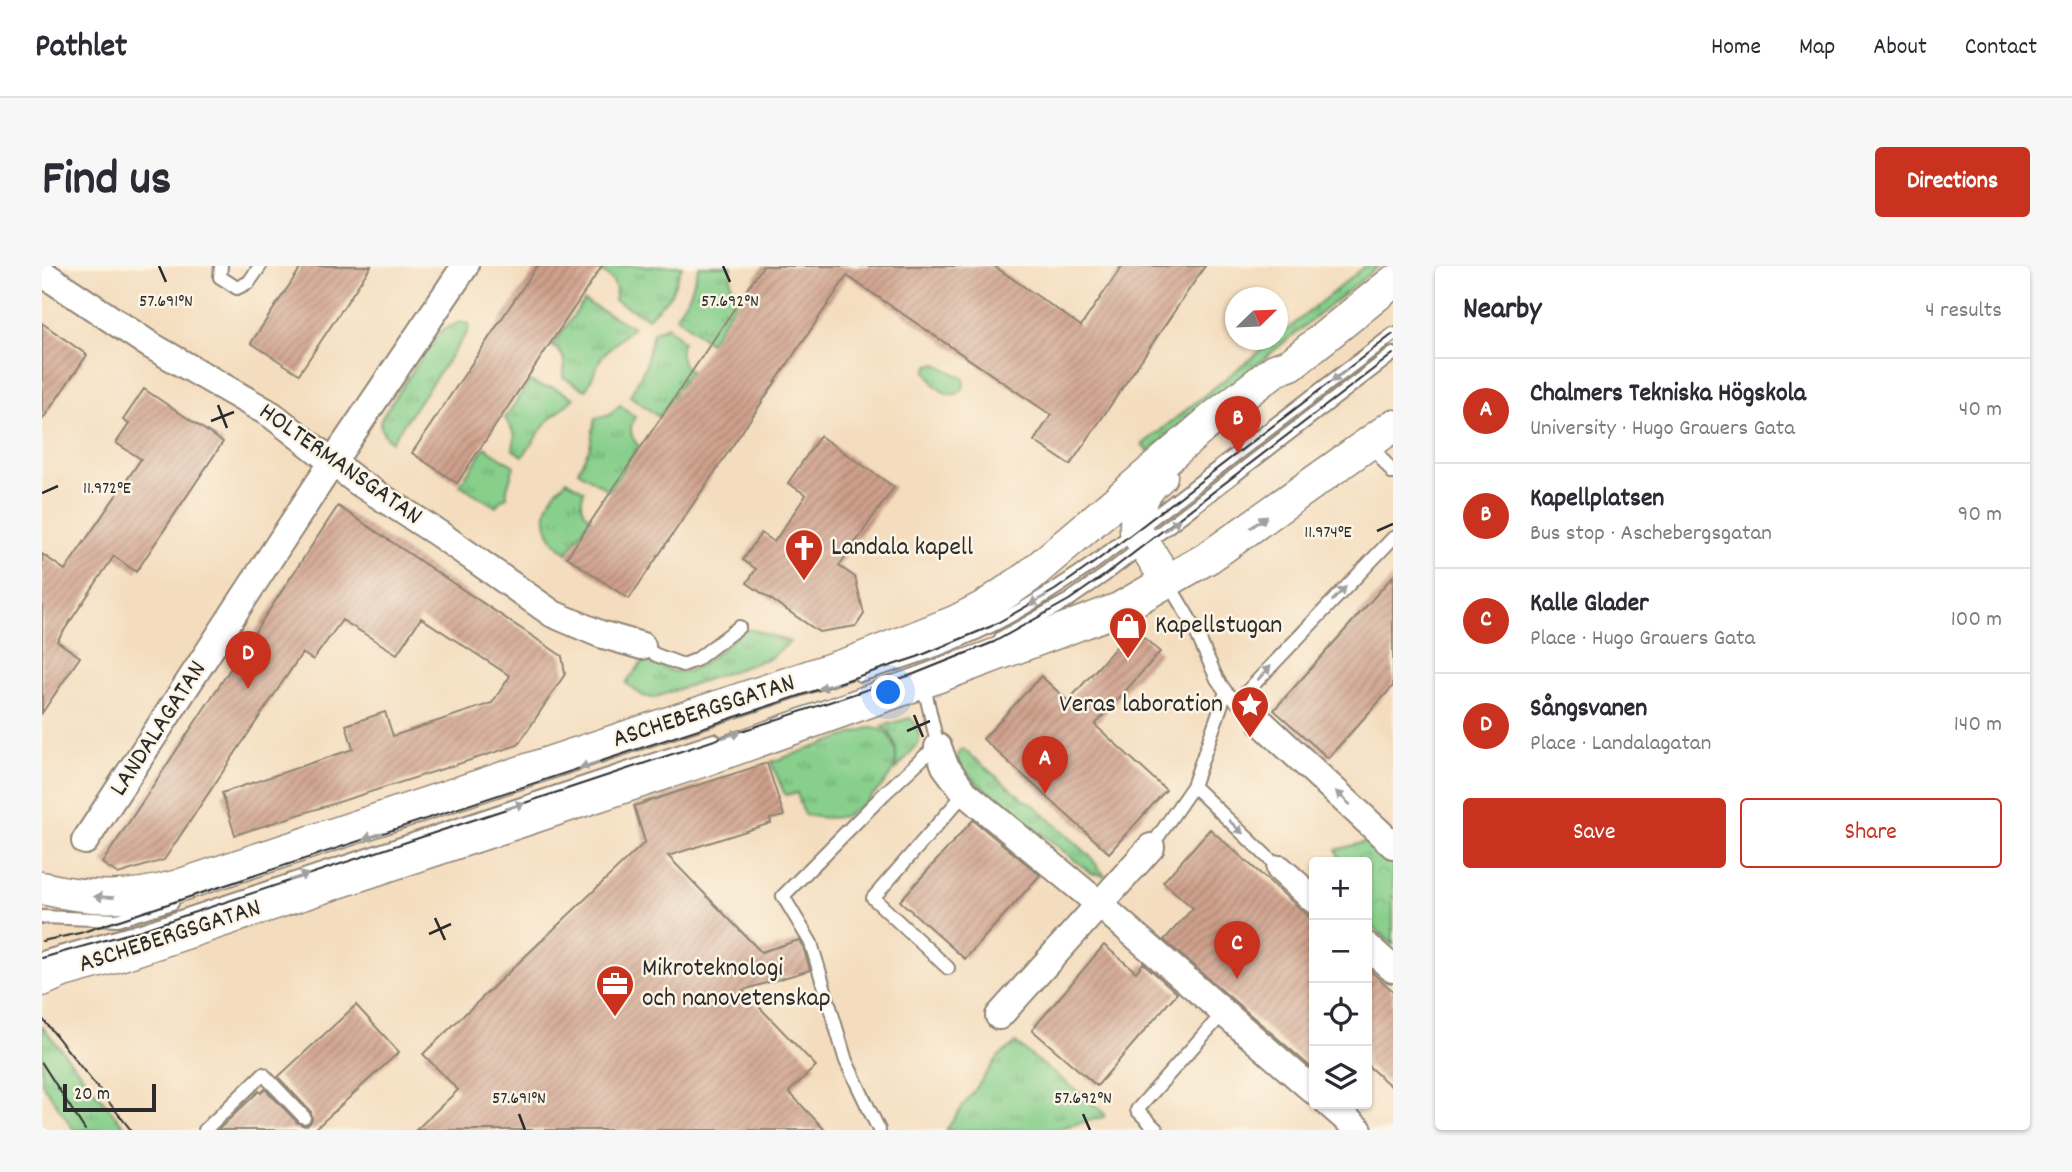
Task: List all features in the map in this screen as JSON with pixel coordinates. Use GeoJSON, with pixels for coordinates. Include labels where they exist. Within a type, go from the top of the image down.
{"type":"FeatureCollection","features":[{"type":"Feature","properties":{"kind":"street","name":"LANDALAGATAN"},"geometry":{"type":"LineString","coordinates":[[85,841],[332,463],[465,266]]}},
{"type":"Feature","properties":{"kind":"street","name":"HOLTERMANSGATAN"},"geometry":{"type":"LineString","coordinates":[[47,271],[150,345],[272,415],[358,482],[439,534],[553,614],[600,634],[642,646]]}},
{"type":"Feature","properties":{"kind":"street","name":"ASCHEBERGSGATAN"},"geometry":{"type":"LineString","coordinates":[[42,888],[115,898],[175,887],[930,634],[986,606],[1028,577],[1217,415],[1275,370],[1291,364],[1393,282]]}},
{"type":"Feature","properties":{"kind":"street","name":"ASCHEBERGSGATAN"},"geometry":{"type":"LineString","coordinates":[[1141,538],[1139,508],[1145,494],[1156,481],[1273,387],[1282,379],[1291,364]]}},
{"type":"Feature","properties":{"kind":"street","name":"ASCHEBERGSGATAN"},"geometry":{"type":"LineString","coordinates":[[1309,488],[1393,410]]}},
{"type":"Feature","properties":{"kind":"street","name":"ASCHEBERGSGATAN"},"geometry":{"type":"LineString","coordinates":[[42,980],[601,796],[923,682],[1119,608],[1209,557],[1381,435]]}},
{"type":"Feature","properties":{"kind":"street"},"geometry":{"type":"LineString","coordinates":[[1141,538],[1168,582]]}},
{"type":"Feature","properties":{"kind":"street"},"geometry":{"type":"LineString","coordinates":[[1263,724],[1393,845]]}},
{"type":"Feature","properties":{"kind":"street"},"geometry":{"type":"LineString","coordinates":[[938,747],[945,766],[965,793],[1099,904],[1309,1087]]}},
{"type":"Feature","properties":{"kind":"street"},"geometry":{"type":"LineString","coordinates":[[999,1016],[1151,847]]}},
{"type":"Feature","properties":{"kind":"street"},"geometry":{"type":"LineString","coordinates":[[1280,869],[1309,895]]}},
{"type":"Feature","properties":{"kind":"street"},"geometry":{"type":"LineString","coordinates":[[1372,950],[1393,969]]}},
{"type":"Feature","properties":{"kind":"street"},"geometry":{"type":"LineString","coordinates":[[1335,1109],[1359,1130]]}},
{"type":"Feature","properties":{"kind":"lane"},"geometry":{"type":"LineString","coordinates":[[221,266],[220,277],[237,288],[249,282],[260,266]]}},
{"type":"Feature","properties":{"kind":"lane"},"geometry":{"type":"LineString","coordinates":[[797,713],[914,674],[994,642],[1069,600],[1141,538],[1393,334]]}},
{"type":"Feature","properties":{"kind":"lane"},"geometry":{"type":"LineString","coordinates":[[852,678],[940,648],[1003,620],[1141,538],[1393,354]]}},
{"type":"Feature","properties":{"kind":"lane","name":"ASCHEBERGSGATAN"},"geometry":{"type":"LineString","coordinates":[[1381,435],[1393,473]]}},
{"type":"Feature","properties":{"kind":"lane"},"geometry":{"type":"LineString","coordinates":[[1237,702],[1393,538]]}},
{"type":"Feature","properties":{"kind":"lane"},"geometry":{"type":"LineString","coordinates":[[1168,582],[1192,623],[1217,679],[1226,692],[1263,724]]}},
{"type":"Feature","properties":{"kind":"lane"},"geometry":{"type":"LineString","coordinates":[[642,646],[656,655],[683,665],[696,660],[739,626]]}},
{"type":"Feature","properties":{"kind":"lane"},"geometry":{"type":"LineString","coordinates":[[879,1130],[846,1061],[811,943],[783,896],[884,794],[938,747],[923,682]]}},
{"type":"Feature","properties":{"kind":"lane"},"geometry":{"type":"LineString","coordinates":[[1151,847],[1193,786],[1226,692]]}},
{"type":"Feature","properties":{"kind":"lane"},"geometry":{"type":"LineString","coordinates":[[42,958],[141,929],[732,734]]}},
{"type":"Feature","properties":{"kind":"lane"},"geometry":{"type":"LineString","coordinates":[[1193,786],[1280,869]]}},
{"type":"Feature","properties":{"kind":"lane"},"geometry":{"type":"LineString","coordinates":[[948,968],[873,898],[965,793]]}},
{"type":"Feature","properties":{"kind":"lane"},"geometry":{"type":"LineString","coordinates":[[42,917],[117,920],[184,898]]}},
{"type":"Feature","properties":{"kind":"lane"},"geometry":{"type":"LineString","coordinates":[[1157,1130],[1137,1110],[1224,1012]]}},
{"type":"Feature","properties":{"kind":"lane"},"geometry":{"type":"LineString","coordinates":[[205,1130],[263,1074],[304,1117]]}},
{"type":"Feature","properties":{"kind":"green space"},"geometry":{"type":"Polygon","coordinates":[[[606,266],[682,266],[670,296],[648,318],[614,300],[614,284],[602,272],[606,266]]]}},
{"type":"Feature","properties":{"kind":"green space"},"geometry":{"type":"Polygon","coordinates":[[[699,266],[732,266],[731,286],[740,296],[709,343],[676,316],[690,294],[699,266]]]}},
{"type":"Feature","properties":{"kind":"green space"},"geometry":{"type":"Polygon","coordinates":[[[1365,266],[1379,266],[1288,339],[1288,329],[1365,266]]]}},
{"type":"Feature","properties":{"kind":"green space"},"geometry":{"type":"Polygon","coordinates":[[[584,301],[633,327],[602,356],[586,390],[563,377],[564,359],[552,346],[584,301]]]}},
{"type":"Feature","properties":{"kind":"green space"},"geometry":{"type":"Polygon","coordinates":[[[461,322],[469,324],[468,331],[391,442],[382,431],[382,417],[434,339],[445,328],[461,322]]]}},
{"type":"Feature","properties":{"kind":"green space"},"geometry":{"type":"Polygon","coordinates":[[[667,326],[683,342],[681,358],[690,371],[659,417],[630,396],[645,367],[653,333],[667,326]]]}},
{"type":"Feature","properties":{"kind":"green space"},"geometry":{"type":"Polygon","coordinates":[[[1261,350],[1275,350],[1148,452],[1142,445],[1261,350]]]}},
{"type":"Feature","properties":{"kind":"green space"},"geometry":{"type":"Polygon","coordinates":[[[937,364],[964,379],[959,393],[945,393],[935,384],[926,371],[929,365],[937,364]]]}},
{"type":"Feature","properties":{"kind":"green space"},"geometry":{"type":"Polygon","coordinates":[[[530,381],[542,387],[553,387],[574,398],[546,423],[523,456],[513,450],[515,435],[505,418],[530,381]]]}},
{"type":"Feature","properties":{"kind":"green space"},"geometry":{"type":"Polygon","coordinates":[[[620,405],[635,417],[631,432],[639,446],[609,491],[578,471],[590,447],[595,418],[609,415],[620,405]]]}},
{"type":"Feature","properties":{"kind":"green space"},"geometry":{"type":"Polygon","coordinates":[[[485,447],[514,466],[507,497],[496,507],[460,485],[485,447]]]}},
{"type":"Feature","properties":{"kind":"green space"},"geometry":{"type":"Polygon","coordinates":[[[567,480],[584,491],[582,506],[591,518],[567,553],[549,533],[546,517],[555,492],[567,480]]]}},
{"type":"Feature","properties":{"kind":"green space"},"geometry":{"type":"Polygon","coordinates":[[[745,630],[754,630],[790,642],[770,658],[653,698],[643,696],[626,683],[647,656],[666,669],[688,671],[699,667],[745,630]]]}},
{"type":"Feature","properties":{"kind":"green space"},"geometry":{"type":"Polygon","coordinates":[[[910,718],[918,729],[919,743],[896,770],[894,741],[882,726],[910,718]]]}},
{"type":"Feature","properties":{"kind":"green space"},"geometry":{"type":"Polygon","coordinates":[[[869,728],[884,731],[893,742],[895,765],[888,778],[870,798],[849,814],[833,818],[804,815],[797,793],[785,795],[771,762],[869,728]]]}},
{"type":"Feature","properties":{"kind":"green space"},"geometry":{"type":"Polygon","coordinates":[[[963,749],[1033,804],[1089,855],[1105,876],[1091,873],[968,775],[957,760],[958,753],[963,749]]]}},
{"type":"Feature","properties":{"kind":"green space"},"geometry":{"type":"Polygon","coordinates":[[[1379,838],[1393,850],[1393,945],[1372,926],[1372,857],[1339,857],[1336,850],[1379,838]]]}},
{"type":"Feature","properties":{"kind":"green space"},"geometry":{"type":"Polygon","coordinates":[[[42,1026],[127,1130],[74,1130],[42,1083],[42,1026]]]}},
{"type":"Feature","properties":{"kind":"green space"},"geometry":{"type":"Polygon","coordinates":[[[1016,1043],[1105,1114],[1104,1117],[1052,1130],[946,1130],[999,1056],[1016,1043]]]}},
{"type":"Feature","properties":{"kind":"building"},"geometry":{"type":"Polygon","coordinates":[[[302,266],[371,266],[299,374],[251,343],[302,266]]]}},
{"type":"Feature","properties":{"kind":"building"},"geometry":{"type":"Polygon","coordinates":[[[537,266],[602,266],[457,483],[412,453],[537,266]]]}},
{"type":"Feature","properties":{"kind":"building"},"geometry":{"type":"Polygon","coordinates":[[[763,266],[994,266],[1081,326],[1122,266],[1205,266],[1070,465],[1034,441],[1051,415],[847,276],[629,599],[567,557],[763,266]]]}},
{"type":"Feature","properties":{"kind":"building"},"geometry":{"type":"Polygon","coordinates":[[[42,323],[87,355],[42,420],[42,323]]]}},
{"type":"Feature","properties":{"kind":"building"},"geometry":{"type":"Polygon","coordinates":[[[144,389],[223,442],[136,572],[114,556],[57,641],[80,657],[42,713],[42,554],[65,570],[141,459],[116,443],[129,424],[123,420],[144,389]]]}},
{"type":"Feature","properties":{"kind":"building"},"geometry":{"type":"Polygon","coordinates":[[[820,436],[894,487],[839,566],[855,577],[864,614],[856,626],[819,632],[747,583],[756,569],[743,560],[761,533],[774,542],[806,495],[788,483],[820,436]]]}},
{"type":"Feature","properties":{"kind":"building"},"geometry":{"type":"Polygon","coordinates":[[[338,506],[562,656],[565,674],[518,745],[235,835],[222,793],[353,749],[346,725],[385,712],[393,736],[492,703],[510,676],[421,618],[397,654],[342,620],[313,660],[302,653],[164,860],[118,874],[102,863],[338,506]]]}},
{"type":"Feature","properties":{"kind":"building"},"geometry":{"type":"Polygon","coordinates":[[[1393,576],[1393,686],[1328,758],[1274,710],[1393,576]]]}},
{"type":"Feature","properties":{"kind":"building"},"geometry":{"type":"Polygon","coordinates":[[[1133,628],[1160,652],[1095,725],[1166,790],[1109,853],[983,739],[1041,676],[1068,701],[1133,628]]]}},
{"type":"Feature","properties":{"kind":"building","name":"Mikroteknologi och nanovetenskap"},"geometry":{"type":"Polygon","coordinates":[[[767,763],[784,816],[770,819],[771,823],[668,856],[761,952],[799,940],[810,970],[743,990],[816,1066],[789,1092],[825,1130],[416,1130],[458,1090],[423,1054],[645,842],[634,806],[767,763]]]}},
{"type":"Feature","properties":{"kind":"building"},"geometry":{"type":"Polygon","coordinates":[[[973,820],[1040,875],[965,959],[900,901],[973,820]]]}},
{"type":"Feature","properties":{"kind":"building"},"geometry":{"type":"Polygon","coordinates":[[[1210,829],[1309,917],[1309,1066],[1164,940],[1193,908],[1163,882],[1210,829]]]}},
{"type":"Feature","properties":{"kind":"building"},"geometry":{"type":"Polygon","coordinates":[[[1104,945],[1136,972],[1143,963],[1177,993],[1097,1086],[1032,1030],[1104,945]]]}},
{"type":"Feature","properties":{"kind":"building"},"geometry":{"type":"Polygon","coordinates":[[[1372,972],[1393,991],[1393,1088],[1372,1069],[1372,972]]]}},
{"type":"Feature","properties":{"kind":"building"},"geometry":{"type":"Polygon","coordinates":[[[356,1005],[399,1052],[314,1130],[218,1130],[259,1091],[261,1093],[265,1089],[298,1123],[305,1126],[309,1124],[312,1119],[311,1112],[278,1077],[356,1005]]]}},
{"type":"Feature","properties":{"kind":"tram line"},"geometry":{"type":"LineString","coordinates":[[42,941],[80,933],[917,657],[992,626],[1055,590],[1095,562],[1393,334]]}},
{"type":"Feature","properties":{"kind":"tram line"},"geometry":{"type":"LineString","coordinates":[[42,958],[141,930],[914,674],[994,642],[1069,600],[1105,575],[1393,354]]}},
{"type":"Feature","properties":{"kind":"tram line"},"geometry":{"type":"LineString","coordinates":[[42,1018],[131,1130]]}},
{"type":"Feature","properties":{"kind":"tram line"},"geometry":{"type":"LineString","coordinates":[[42,1063],[85,1130]]}},
{"type":"Feature","properties":{"kind":"place","name":"Kapellplatsen"},"geometry":{"type":"Point","coordinates":[1238,454]}},
{"type":"Feature","properties":{"kind":"place","name":"Landala kapell"},"geometry":{"type":"Point","coordinates":[804,582]}},
{"type":"Feature","properties":{"kind":"place","name":"Kapellstugan"},"geometry":{"type":"Point","coordinates":[1128,660]}},
{"type":"Feature","properties":{"kind":"place","name":"Sångsvanen"},"geometry":{"type":"Point","coordinates":[248,689]}},
{"type":"Feature","properties":{"kind":"place","name":"Veras laboration"},"geometry":{"type":"Point","coordinates":[1250,739]}},
{"type":"Feature","properties":{"kind":"place","name":"Chalmers Tekniska Högskola"},"geometry":{"type":"Point","coordinates":[1045,794]}},
{"type":"Feature","properties":{"kind":"place","name":"Kalle Glader"},"geometry":{"type":"Point","coordinates":[1237,979]}},
{"type":"Feature","properties":{"kind":"place","name":"Mikroteknologi och nanovetenskap"},"geometry":{"type":"Point","coordinates":[615,1018]}}]}
